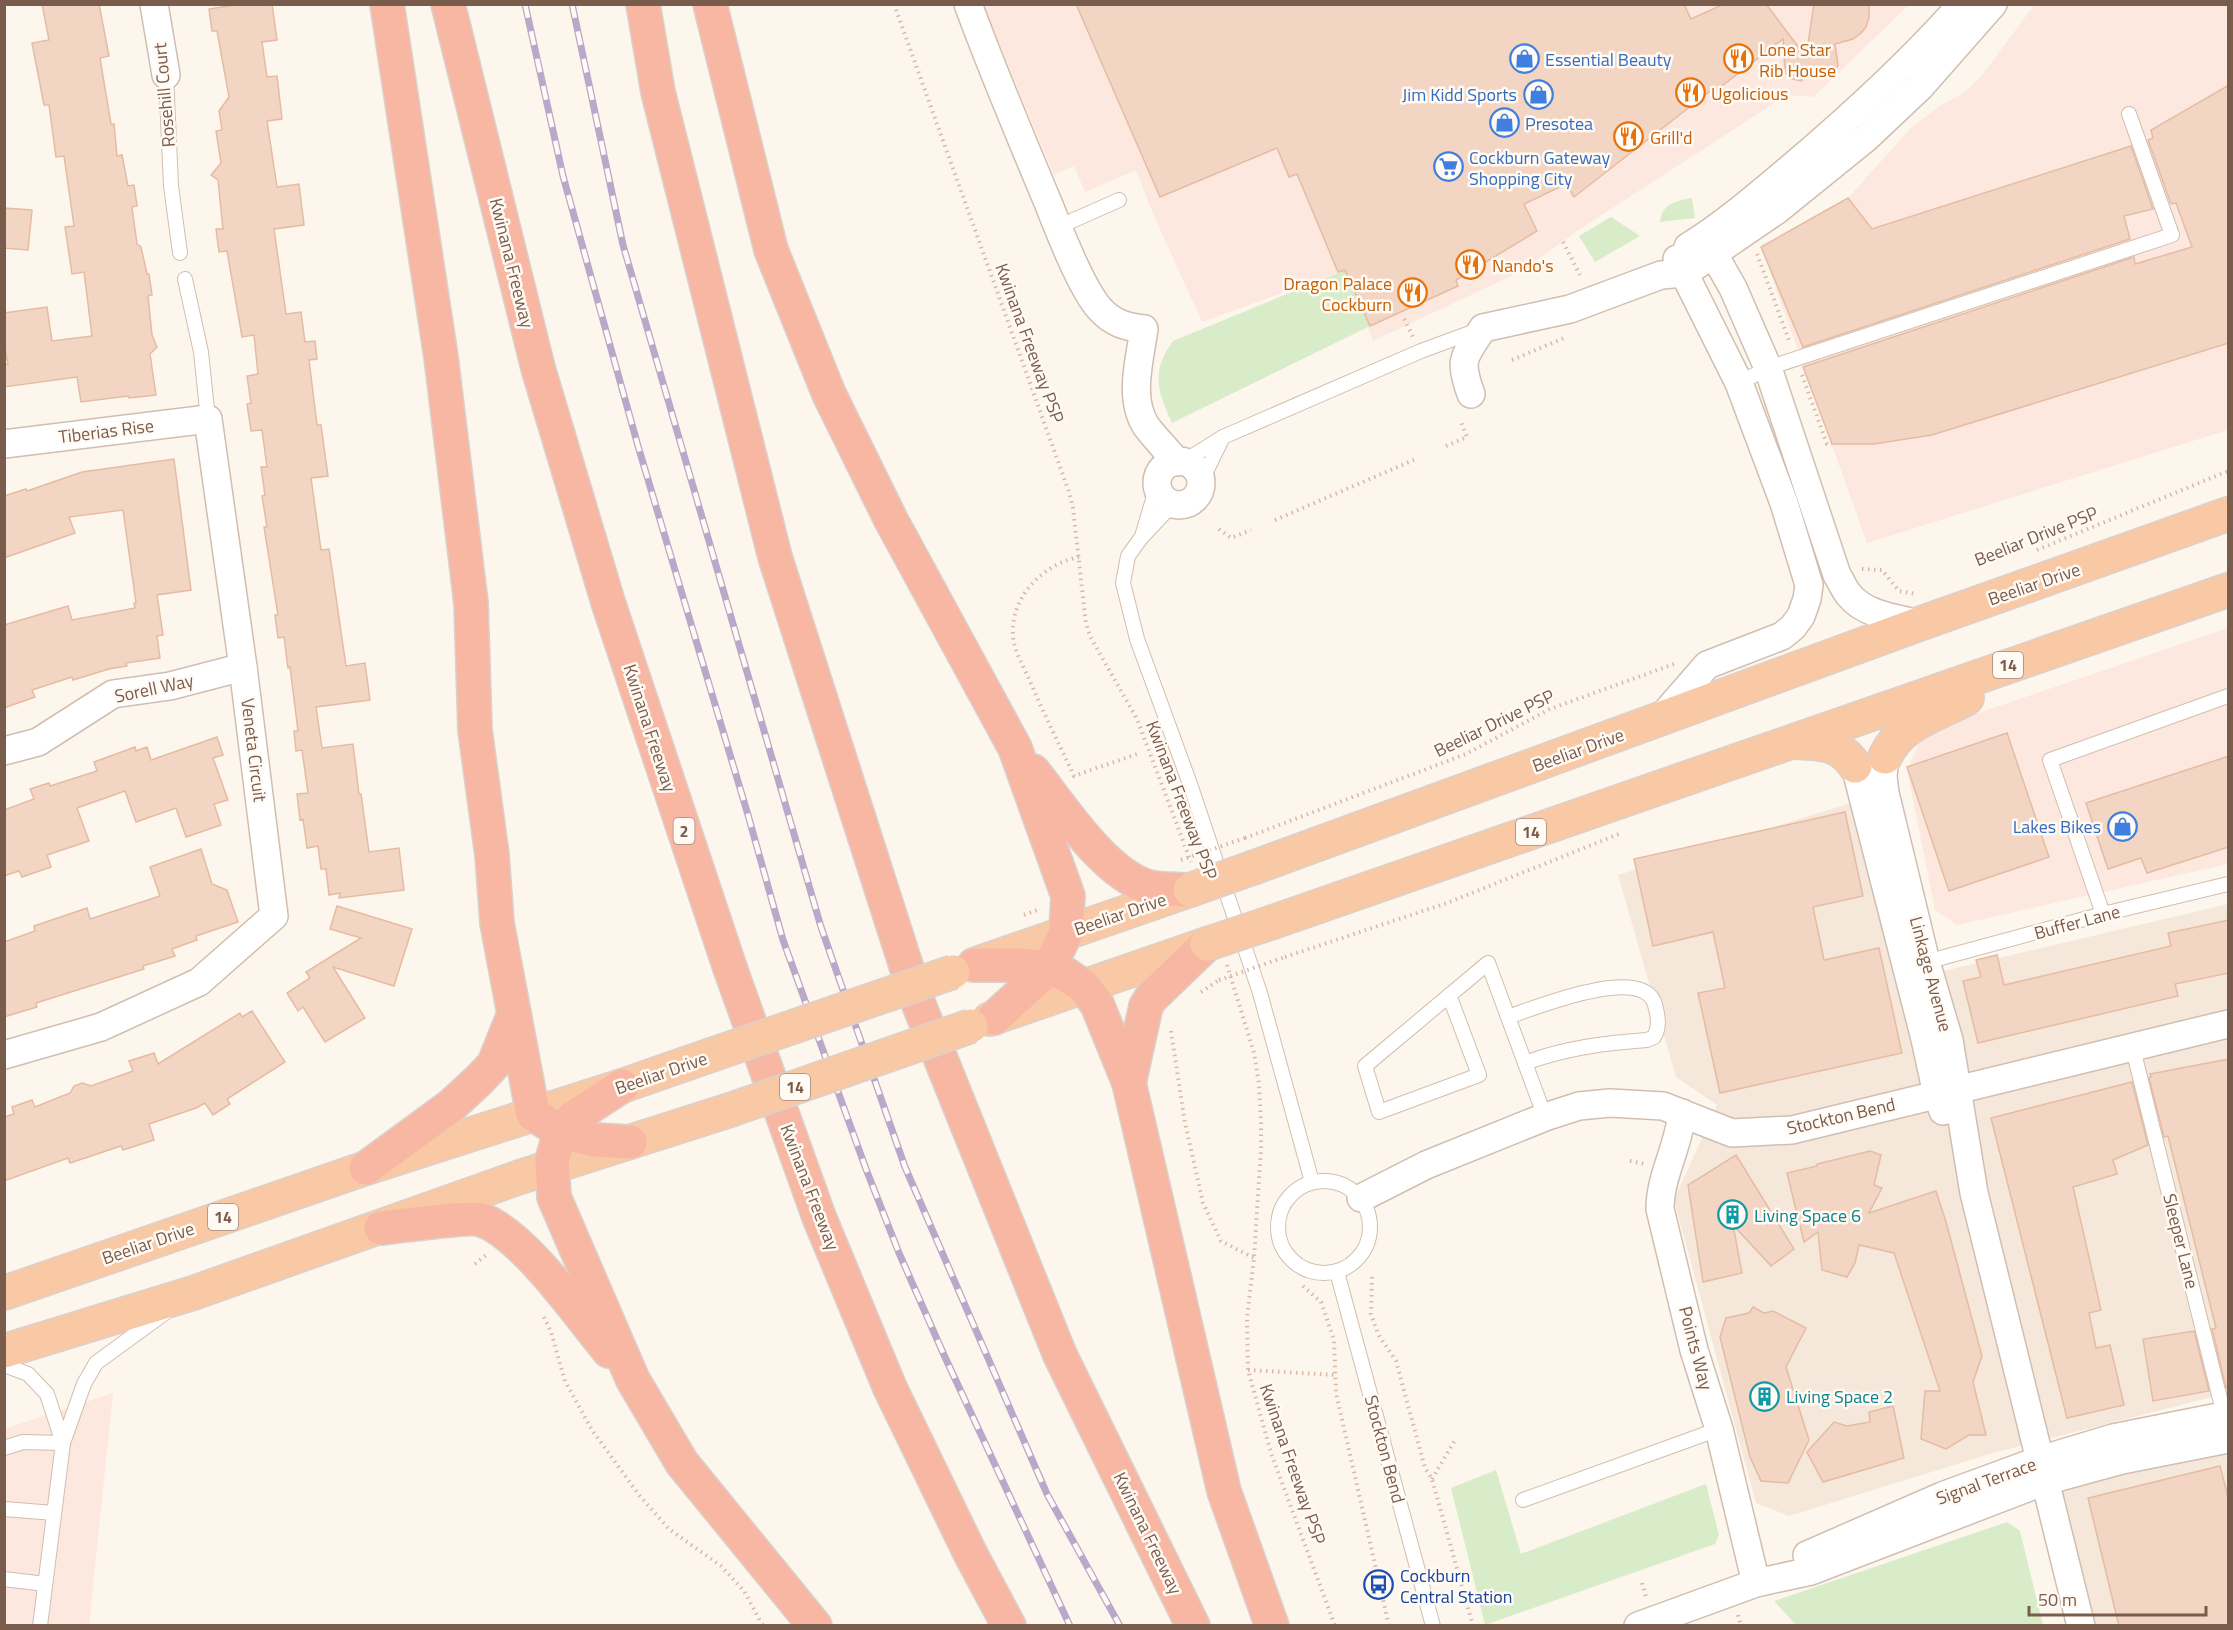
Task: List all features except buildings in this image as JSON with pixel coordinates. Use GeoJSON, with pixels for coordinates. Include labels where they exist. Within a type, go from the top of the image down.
{"type":"FeatureCollection","features":[{"type":"Feature","properties":{"kind":"highway"},"geometry":{"type":"LineString","coordinates":[[387,4],[441,357],[471,603],[475,730],[492,855],[497,923],[533,1114],[564,1133],[595,1140],[630,1142]]}},
{"type":"Feature","properties":{"kind":"highway","name":"Kwinana Freeway"},"geometry":{"type":"LineString","coordinates":[[448,4],[538,368],[608,602],[723,946],[819,1217],[890,1388],[970,1553],[1009,1626]]}},
{"type":"Feature","properties":{"kind":"highway","name":"Kwinana Freeway"},"geometry":{"type":"LineString","coordinates":[[643,4],[658,92],[775,556],[917,1000],[1060,1355],[1193,1626]]}},
{"type":"Feature","properties":{"kind":"highway"},"geometry":{"type":"LineString","coordinates":[[710,4],[771,250],[829,394],[891,520],[1016,748],[1088,840],[1124,875],[1149,886],[1189,874]]}},
{"type":"Feature","properties":{"kind":"highway","name":"Beeliar Drive"},"geometry":{"type":"LineString","coordinates":[[4,1293],[366,1168],[622,1086],[964,969],[1066,933],[1189,874],[1660,720],[1922,610],[2229,514]]}},
{"type":"Feature","properties":{"kind":"highway","name":"14"},"geometry":{"type":"LineString","coordinates":[[4,1351],[193,1293],[552,1167],[730,1110],[1084,987],[1216,950],[1273,922],[2229,590]]}},
{"type":"Feature","properties":{"kind":"highway"},"geometry":{"type":"LineString","coordinates":[[1789,742],[1823,743],[1870,762],[1910,726],[1955,705],[2038,655]]}},
{"type":"Feature","properties":{"kind":"highway"},"geometry":{"type":"LineString","coordinates":[[982,1022],[1049,968],[1066,933],[1068,896],[1016,748]]}},
{"type":"Feature","properties":{"kind":"highway"},"geometry":{"type":"LineString","coordinates":[[1129,1083],[1146,1006],[1151,998],[1216,950]]}},
{"type":"Feature","properties":{"kind":"highway"},"geometry":{"type":"LineString","coordinates":[[964,969],[1021,965],[1049,968],[1067,975],[1084,987],[1097,1004],[1129,1083],[1224,1491],[1272,1626]]}},
{"type":"Feature","properties":{"kind":"highway"},"geometry":{"type":"LineString","coordinates":[[366,1168],[452,1104],[479,1080],[494,1064],[514,1014]]}},
{"type":"Feature","properties":{"kind":"highway"},"geometry":{"type":"LineString","coordinates":[[622,1086],[573,1118],[558,1140],[552,1160],[554,1197],[633,1380],[682,1463],[815,1626]]}},
{"type":"Feature","properties":{"kind":"highway"},"geometry":{"type":"LineString","coordinates":[[381,1228],[481,1219],[518,1243],[633,1380]]}},
{"type":"Feature","properties":{"kind":"highway"},"geometry":{"type":"LineString","coordinates":[[970,1553],[991,1626]]}},
{"type":"Feature","properties":{"kind":"street","name":"Rosehill Court"},"geometry":{"type":"LineString","coordinates":[[154,4],[166,75]]}},
{"type":"Feature","properties":{"kind":"street"},"geometry":{"type":"LineString","coordinates":[[968,4],[1058,227],[1089,293],[1098,307],[1119,324],[1144,329],[1137,404],[1175,478]]}},
{"type":"Feature","properties":{"kind":"street"},"geometry":{"type":"LineString","coordinates":[[1709,245],[1758,196],[1869,100],[1926,45],[1962,4]]}},
{"type":"Feature","properties":{"kind":"street"},"geometry":{"type":"LineString","coordinates":[[1471,394],[1463,366],[1469,348],[1483,328],[1570,309],[1673,268],[1709,245],[1777,210],[1866,138],[1926,80],[1993,4]]}},
{"type":"Feature","properties":{"kind":"street"},"geometry":{"type":"LineString","coordinates":[[1709,245],[1733,288],[1768,368],[1837,574],[1850,597],[1880,615],[1922,610]]}},
{"type":"Feature","properties":{"kind":"street"},"geometry":{"type":"LineString","coordinates":[[1660,720],[1707,665],[1782,636],[1793,627],[1801,616],[1809,585],[1765,451],[1739,383],[1673,268]]}},
{"type":"Feature","properties":{"kind":"street","name":"Tiberias Rise"},"geometry":{"type":"LineString","coordinates":[[4,444],[208,419]]}},
{"type":"Feature","properties":{"kind":"street","name":"Veneta Circuit"},"geometry":{"type":"LineString","coordinates":[[4,1055],[101,1027],[200,982],[274,916],[243,667],[208,419]]}},
{"type":"Feature","properties":{"kind":"street","name":"Sorell Way"},"geometry":{"type":"LineString","coordinates":[[4,750],[38,742],[113,694],[170,686],[243,667]]}},
{"type":"Feature","properties":{"kind":"street","name":"Linkage Avenue"},"geometry":{"type":"LineString","coordinates":[[1870,762],[1883,776],[1885,793],[1926,962],[1949,1040],[1947,1092]]}},
{"type":"Feature","properties":{"kind":"street","name":"Linkage Avenue"},"geometry":{"type":"LineString","coordinates":[[1870,762],[1925,1038],[1947,1092],[1974,1193],[2081,1626]]}},
{"type":"Feature","properties":{"kind":"street","name":"Stockton Bend"},"geometry":{"type":"LineString","coordinates":[[1360,1198],[1426,1165],[1545,1117],[1579,1106],[1610,1103],[1663,1106],[1732,1133],[1792,1130],[2229,1024]]}},
{"type":"Feature","properties":{"kind":"street","name":"Points Way"},"geometry":{"type":"LineString","coordinates":[[1682,1113],[1680,1134],[1662,1187],[1660,1209],[1694,1350],[1719,1429],[1756,1583]]}},
{"type":"Feature","properties":{"kind":"street","name":"Signal Terrace"},"geometry":{"type":"LineString","coordinates":[[1638,1626],[1756,1583],[1811,1570],[2043,1471],[2115,1461],[2227,1426]]}},
{"type":"Feature","properties":{"kind":"lane","name":"Rosehill Court"},"geometry":{"type":"LineString","coordinates":[[166,75],[171,186],[180,253]]}},
{"type":"Feature","properties":{"kind":"lane"},"geometry":{"type":"LineString","coordinates":[[1739,383],[1768,368],[2172,235],[2129,114]]}},
{"type":"Feature","properties":{"kind":"lane"},"geometry":{"type":"LineString","coordinates":[[1058,227],[1119,200]]}},
{"type":"Feature","properties":{"kind":"lane","name":"Veneta Circuit"},"geometry":{"type":"LineString","coordinates":[[185,279],[201,352],[208,419]]}},
{"type":"Feature","properties":{"kind":"lane"},"geometry":{"type":"LineString","coordinates":[[1312,1182],[1260,993],[1130,612],[1123,583],[1128,556],[1141,538],[1175,478],[1223,437],[1421,351],[1483,328]]}},
{"type":"Feature","properties":{"kind":"lane"},"geometry":{"type":"LineString","coordinates":[[1141,538],[1175,478],[1223,437]]}},
{"type":"Feature","properties":{"kind":"lane"},"geometry":{"type":"LineString","coordinates":[[2103,914],[2050,759],[2229,696]]}},
{"type":"Feature","properties":{"kind":"lane","name":"Buffer Lane"},"geometry":{"type":"LineString","coordinates":[[1926,962],[2103,914],[2229,884]]}},
{"type":"Feature","properties":{"kind":"lane"},"geometry":{"type":"LineString","coordinates":[[1449,995],[1479,1075],[1379,1112],[1365,1066],[1449,995],[1488,963],[1545,1117]]}},
{"type":"Feature","properties":{"kind":"lane"},"geometry":{"type":"LineString","coordinates":[[1508,1017],[1569,996],[1609,988],[1635,988],[1645,992],[1654,1002],[1658,1024],[1654,1037],[1647,1040],[1578,1047],[1548,1054],[1525,1063]]}},
{"type":"Feature","properties":{"kind":"lane","name":"Sleeper Lane"},"geometry":{"type":"LineString","coordinates":[[2133,1048],[2227,1426]]}},
{"type":"Feature","properties":{"kind":"lane"},"geometry":{"type":"LineString","coordinates":[[1326,1180],[1351,1189],[1368,1211],[1371,1226],[1369,1240],[1362,1254],[1351,1265],[1338,1272],[1323,1273],[1295,1264],[1279,1239],[1278,1225],[1284,1204],[1299,1188],[1312,1182],[1326,1180]]}},
{"type":"Feature","properties":{"kind":"lane","name":"Stockton Bend"},"geometry":{"type":"LineString","coordinates":[[1338,1272],[1433,1626]]}},
{"type":"Feature","properties":{"kind":"lane"},"geometry":{"type":"LineString","coordinates":[[40,1626],[63,1443],[84,1384],[96,1363],[193,1293]]}},
{"type":"Feature","properties":{"kind":"lane"},"geometry":{"type":"LineString","coordinates":[[4,1365],[28,1374],[47,1394],[63,1443]]}},
{"type":"Feature","properties":{"kind":"lane"},"geometry":{"type":"LineString","coordinates":[[1523,1500],[1719,1429]]}},
{"type":"Feature","properties":{"kind":"lane"},"geometry":{"type":"LineString","coordinates":[[4,1448],[23,1442],[63,1443]]}},
{"type":"Feature","properties":{"kind":"lane"},"geometry":{"type":"LineString","coordinates":[[4,1509],[54,1513]]}},
{"type":"Feature","properties":{"kind":"lane"},"geometry":{"type":"LineString","coordinates":[[4,1579],[45,1584]]}},
{"type":"Feature","properties":{"kind":"path","name":"Kwinana Freeway PSP"},"geometry":{"type":"LineString","coordinates":[[894,4],[1069,492],[1073,508],[1086,624],[1091,638],[1137,719],[1189,874]]}},
{"type":"Feature","properties":{"kind":"path"},"geometry":{"type":"LineString","coordinates":[[1563,242],[1580,275]]}},
{"type":"Feature","properties":{"kind":"path"},"geometry":{"type":"LineString","coordinates":[[1757,252],[1827,444],[1832,444]]}},
{"type":"Feature","properties":{"kind":"path"},"geometry":{"type":"LineString","coordinates":[[1404,319],[1414,339]]}},
{"type":"Feature","properties":{"kind":"path"},"geometry":{"type":"LineString","coordinates":[[1512,360],[1565,338]]}},
{"type":"Feature","properties":{"kind":"path"},"geometry":{"type":"LineString","coordinates":[[1446,446],[1467,437],[1461,422]]}},
{"type":"Feature","properties":{"kind":"path"},"geometry":{"type":"LineString","coordinates":[[1275,520],[1416,459]]}},
{"type":"Feature","properties":{"kind":"path","name":"Beeliar Drive PSP"},"geometry":{"type":"LineString","coordinates":[[2033,551],[2229,471]]}},
{"type":"Feature","properties":{"kind":"path"},"geometry":{"type":"LineString","coordinates":[[1219,529],[1231,538],[1251,530]]}},
{"type":"Feature","properties":{"kind":"path"},"geometry":{"type":"LineString","coordinates":[[1078,557],[1059,562],[1028,589],[1019,605],[1014,622],[1013,634],[1017,650],[1074,776],[1140,753]]}},
{"type":"Feature","properties":{"kind":"path"},"geometry":{"type":"LineString","coordinates":[[1858,569],[1882,570],[1899,591],[1922,610]]}},
{"type":"Feature","properties":{"kind":"path","name":"Beeliar Drive PSP"},"geometry":{"type":"LineString","coordinates":[[1189,874],[1250,853],[1466,754],[1550,709],[1682,662]]}},
{"type":"Feature","properties":{"kind":"path"},"geometry":{"type":"LineString","coordinates":[[1200,992],[1219,980],[1447,903],[1625,832]]}},
{"type":"Feature","properties":{"kind":"path","name":"Kwinana Freeway PSP"},"geometry":{"type":"LineString","coordinates":[[1216,950],[1254,1053],[1259,1084],[1261,1149],[1254,1257],[1247,1318],[1248,1370],[1271,1452],[1335,1626]]}},
{"type":"Feature","properties":{"kind":"path"},"geometry":{"type":"LineString","coordinates":[[1170,1030],[1185,1123],[1203,1203],[1221,1241],[1254,1257]]}},
{"type":"Feature","properties":{"kind":"path"},"geometry":{"type":"LineString","coordinates":[[1372,1277],[1371,1314],[1378,1334],[1396,1361],[1425,1468],[1432,1479],[1473,1626]]}},
{"type":"Feature","properties":{"kind":"path"},"geometry":{"type":"LineString","coordinates":[[1303,1286],[1321,1302],[1334,1340],[1336,1393],[1389,1626]]}},
{"type":"Feature","properties":{"kind":"path"},"geometry":{"type":"LineString","coordinates":[[541,1311],[551,1332],[564,1381],[592,1430],[639,1495],[669,1529],[721,1566],[744,1591],[763,1626]]}},
{"type":"Feature","properties":{"kind":"path"},"geometry":{"type":"LineString","coordinates":[[1248,1370],[1336,1375]]}},
{"type":"Feature","properties":{"kind":"path"},"geometry":{"type":"LineString","coordinates":[[1432,1479],[1455,1440]]}},
{"type":"Feature","properties":{"kind":"shaded area","name":"Cockburn Gateway Shopping City"},"geometry":{"type":"Polygon","coordinates":[[[983,5],[1909,5],[1813,97],[1787,95],[1577,231],[1522,271],[1373,341],[1345,270],[1202,322],[1154,216],[1136,170],[1085,192],[1074,166],[1054,175],[983,5]]]}},
{"type":"Feature","properties":{"kind":"shaded area"},"geometry":{"type":"Polygon","coordinates":[[[2034,5],[2228,5],[2228,430],[1867,543],[1761,247],[1848,198],[1911,128],[1938,107],[1964,93],[1983,74],[2034,5]]]}},
{"type":"Feature","properties":{"kind":"shaded area"},"geometry":{"type":"Polygon","coordinates":[[[2228,628],[2228,864],[1957,925],[1935,910],[1907,770],[1925,731],[2228,628]]]}},
{"type":"Feature","properties":{"kind":"shaded area"},"geometry":{"type":"Polygon","coordinates":[[[1851,803],[1897,982],[2228,904],[2228,1393],[1993,1453],[1789,1516],[1756,1503],[1674,1200],[1717,1105],[1676,1077],[1618,875],[1851,803]]]}},
{"type":"Feature","properties":{"kind":"shaded area"},"geometry":{"type":"Polygon","coordinates":[[[113,1393],[89,1625],[5,1625],[4,1429],[113,1393]]]}},
{"type":"Feature","properties":{"kind":"shaded area"},"geometry":{"type":"Polygon","coordinates":[[[2225,1451],[2228,1467],[2228,1625],[2089,1625],[2052,1491],[2225,1451]]]}},
{"type":"Feature","properties":{"kind":"green space"},"geometry":{"type":"Polygon","coordinates":[[[1692,198],[1695,218],[1660,222],[1663,211],[1670,204],[1692,198]]]}},
{"type":"Feature","properties":{"kind":"green space"},"geometry":{"type":"Polygon","coordinates":[[[1611,217],[1640,236],[1595,262],[1579,236],[1611,217]]]}},
{"type":"Feature","properties":{"kind":"green space"},"geometry":{"type":"Polygon","coordinates":[[[1345,270],[1370,326],[1172,423],[1160,392],[1159,372],[1161,363],[1173,341],[1345,270]]]}},
{"type":"Feature","properties":{"kind":"green space"},"geometry":{"type":"Polygon","coordinates":[[[1496,1470],[1521,1554],[1706,1484],[1719,1535],[1715,1544],[1485,1625],[1451,1488],[1496,1470]]]}},
{"type":"Feature","properties":{"kind":"green space"},"geometry":{"type":"Polygon","coordinates":[[[2007,1522],[2020,1531],[2043,1625],[1796,1625],[1774,1601],[2007,1522]]]}},
{"type":"Feature","properties":{"kind":"railway"},"geometry":{"type":"LineString","coordinates":[[525,4],[563,176],[638,446],[783,940],[899,1253],[1070,1626]]}},
{"type":"Feature","properties":{"kind":"railway"},"geometry":{"type":"LineString","coordinates":[[572,4],[623,245],[821,927],[905,1167],[1047,1494],[1120,1626]]}},
{"type":"Feature","properties":{"kind":"place","name":"Essential Beauty"},"geometry":{"type":"Point","coordinates":[1524,59]}},
{"type":"Feature","properties":{"kind":"place","name":"Lone Star Rib House"},"geometry":{"type":"Point","coordinates":[1738,59]}},
{"type":"Feature","properties":{"kind":"place","name":"Ugolicious"},"geometry":{"type":"Point","coordinates":[1690,93]}},
{"type":"Feature","properties":{"kind":"place","name":"Jim Kidd Sports"},"geometry":{"type":"Point","coordinates":[1538,94]}},
{"type":"Feature","properties":{"kind":"place","name":"Presotea"},"geometry":{"type":"Point","coordinates":[1504,123]}},
{"type":"Feature","properties":{"kind":"place","name":"Grill'd"},"geometry":{"type":"Point","coordinates":[1629,137]}},
{"type":"Feature","properties":{"kind":"place","name":"Cockburn Gateway Shopping City"},"geometry":{"type":"Point","coordinates":[1448,167]}},
{"type":"Feature","properties":{"kind":"place","name":"Nando's"},"geometry":{"type":"Point","coordinates":[1471,265]}},
{"type":"Feature","properties":{"kind":"place","name":"Dragon Palace Cockburn"},"geometry":{"type":"Point","coordinates":[1413,293]}},
{"type":"Feature","properties":{"kind":"place","name":"Lakes Bikes"},"geometry":{"type":"Point","coordinates":[2122,826]}},
{"type":"Feature","properties":{"kind":"place","name":"Living Space 6"},"geometry":{"type":"Point","coordinates":[1733,1215]}},
{"type":"Feature","properties":{"kind":"place","name":"Living Space 2"},"geometry":{"type":"Point","coordinates":[1765,1396]}},
{"type":"Feature","properties":{"kind":"place","name":"Cockburn Central Station"},"geometry":{"type":"Point","coordinates":[1379,1585]}}]}
